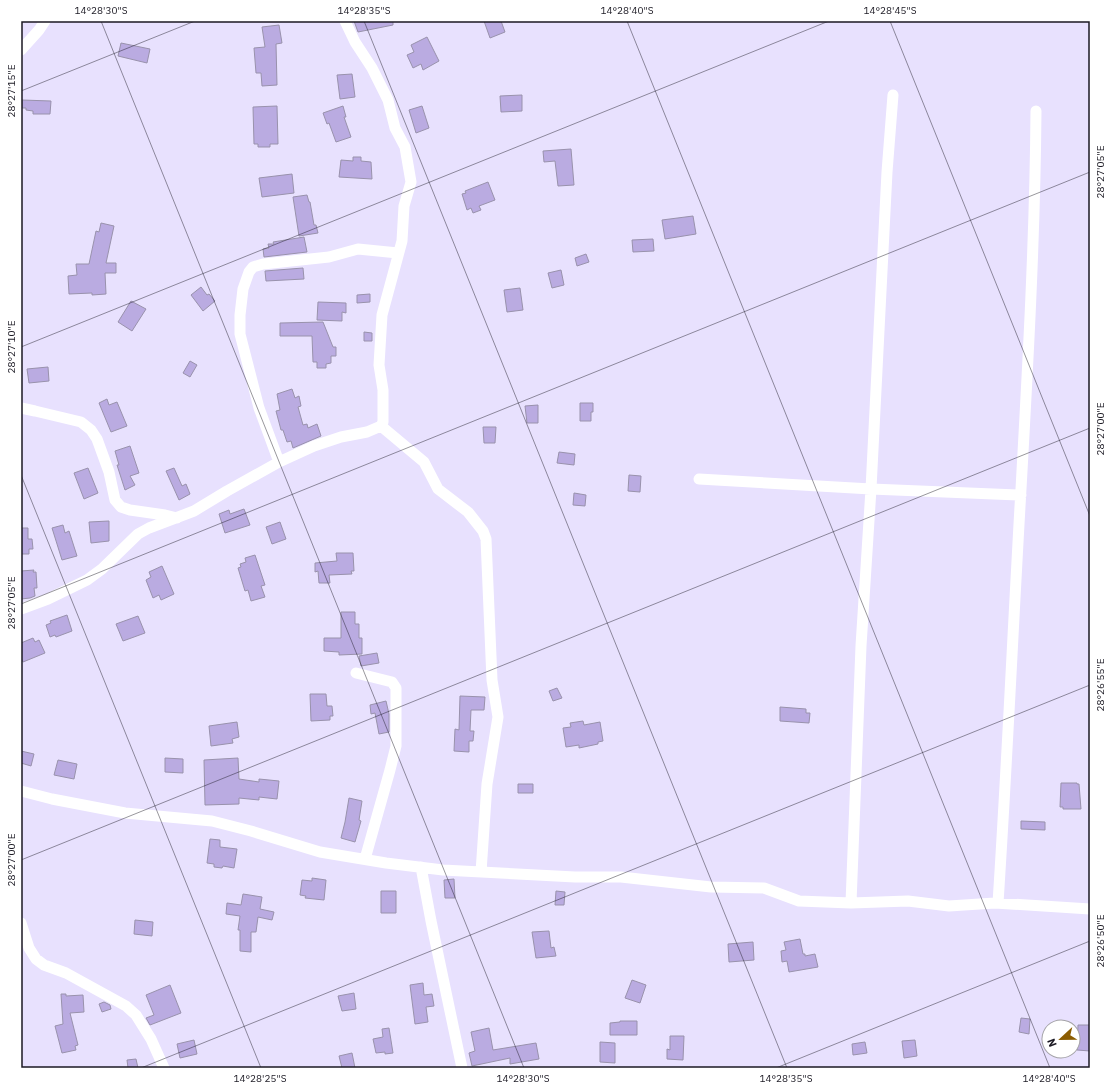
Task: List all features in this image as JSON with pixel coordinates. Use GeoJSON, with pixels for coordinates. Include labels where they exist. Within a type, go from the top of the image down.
{"type":"FeatureCollection","features":[{"type":"Feature","properties":{"kind":"street"},"geometry":{"type":"LineString","coordinates":[[21,50],[45,21]]}},
{"type":"Feature","properties":{"kind":"street"},"geometry":{"type":"LineString","coordinates":[[21,609],[48,599],[87,580],[102,569],[138,534],[149,528],[194,511],[279,462],[314,446],[341,437],[367,432],[381,426],[384,422],[383,390],[379,365],[382,315],[402,241],[404,206],[411,182],[405,148],[395,128],[388,100],[372,68],[354,42],[345,21]]}},
{"type":"Feature","properties":{"kind":"street"},"geometry":{"type":"LineString","coordinates":[[851,903],[861,646],[871,489],[887,172],[893,95]]}},
{"type":"Feature","properties":{"kind":"street"},"geometry":{"type":"LineString","coordinates":[[998,903],[1033,266],[1036,184],[1036,110]]}},
{"type":"Feature","properties":{"kind":"street"},"geometry":{"type":"LineString","coordinates":[[279,462],[259,408],[240,334],[240,315],[243,289],[249,272],[253,267],[263,264],[328,257],[358,249],[398,253]]}},
{"type":"Feature","properties":{"kind":"street"},"geometry":{"type":"LineString","coordinates":[[21,408],[81,422],[91,430],[97,439],[109,472],[115,500],[121,507],[130,510],[177,518]]}},
{"type":"Feature","properties":{"kind":"street"},"geometry":{"type":"LineString","coordinates":[[381,426],[424,462],[438,489],[468,512],[483,531],[486,540],[492,680],[498,717],[487,784],[482,872]]}},
{"type":"Feature","properties":{"kind":"street"},"geometry":{"type":"LineString","coordinates":[[699,479],[871,489],[1021,495]]}},
{"type":"Feature","properties":{"kind":"street"},"geometry":{"type":"LineString","coordinates":[[356,673],[392,682],[396,688],[396,746],[365,859]]}},
{"type":"Feature","properties":{"kind":"street"},"geometry":{"type":"LineString","coordinates":[[21,791],[125,814],[212,821],[251,830],[320,852],[443,870],[575,877],[621,877],[711,887],[764,888],[799,900],[851,903],[908,902],[949,906],[998,903],[1090,909]]}},
{"type":"Feature","properties":{"kind":"street"},"geometry":{"type":"LineString","coordinates":[[421,867],[462,1068]]}},
{"type":"Feature","properties":{"kind":"street"},"geometry":{"type":"LineString","coordinates":[[21,923],[29,948],[36,959],[44,965],[66,973],[126,1006],[136,1015],[151,1039],[164,1068]]}},
{"type":"Feature","properties":{"kind":"building"},"geometry":{"type":"Polygon","coordinates":[[[354,21],[393,21],[393,25],[358,32],[354,21]]]}},
{"type":"Feature","properties":{"kind":"building"},"geometry":{"type":"Polygon","coordinates":[[[484,21],[501,21],[505,32],[490,38],[484,21]]]}},
{"type":"Feature","properties":{"kind":"building"},"geometry":{"type":"Polygon","coordinates":[[[279,25],[282,43],[276,44],[277,85],[262,86],[261,73],[256,73],[254,48],[265,47],[262,27],[279,25]]]}},
{"type":"Feature","properties":{"kind":"building"},"geometry":{"type":"Polygon","coordinates":[[[427,37],[439,61],[423,70],[421,64],[413,68],[407,55],[414,52],[411,45],[427,37]]]}},
{"type":"Feature","properties":{"kind":"building"},"geometry":{"type":"Polygon","coordinates":[[[121,43],[150,49],[147,63],[118,56],[121,43]]]}},
{"type":"Feature","properties":{"kind":"building"},"geometry":{"type":"Polygon","coordinates":[[[352,74],[355,97],[340,99],[337,75],[352,74]]]}},
{"type":"Feature","properties":{"kind":"building"},"geometry":{"type":"Polygon","coordinates":[[[522,95],[522,111],[501,112],[500,96],[522,95]]]}},
{"type":"Feature","properties":{"kind":"building"},"geometry":{"type":"Polygon","coordinates":[[[22,100],[51,101],[50,114],[33,114],[33,111],[22,108],[22,100]]]}},
{"type":"Feature","properties":{"kind":"building"},"geometry":{"type":"Polygon","coordinates":[[[277,106],[278,144],[270,144],[270,147],[258,147],[258,144],[254,144],[253,107],[277,106]]]}},
{"type":"Feature","properties":{"kind":"building"},"geometry":{"type":"Polygon","coordinates":[[[343,106],[346,117],[344,117],[351,137],[336,142],[329,123],[327,124],[323,113],[343,106]]]}},
{"type":"Feature","properties":{"kind":"building"},"geometry":{"type":"Polygon","coordinates":[[[422,106],[429,128],[416,133],[409,110],[422,106]]]}},
{"type":"Feature","properties":{"kind":"building"},"geometry":{"type":"Polygon","coordinates":[[[571,149],[574,185],[558,186],[555,161],[544,162],[543,151],[571,149]]]}},
{"type":"Feature","properties":{"kind":"building"},"geometry":{"type":"Polygon","coordinates":[[[353,157],[361,157],[361,161],[371,162],[372,179],[339,177],[341,160],[353,161],[353,157]]]}},
{"type":"Feature","properties":{"kind":"building"},"geometry":{"type":"Polygon","coordinates":[[[292,174],[294,193],[262,197],[259,178],[292,174]]]}},
{"type":"Feature","properties":{"kind":"building"},"geometry":{"type":"Polygon","coordinates":[[[488,182],[495,200],[479,206],[481,210],[473,213],[471,208],[467,210],[462,194],[466,193],[465,191],[488,182]]]}},
{"type":"Feature","properties":{"kind":"building"},"geometry":{"type":"Polygon","coordinates":[[[307,195],[310,202],[314,225],[316,225],[318,233],[299,236],[293,197],[307,195]]]}},
{"type":"Feature","properties":{"kind":"building"},"geometry":{"type":"Polygon","coordinates":[[[693,216],[696,234],[665,239],[662,220],[693,216]]]}},
{"type":"Feature","properties":{"kind":"building"},"geometry":{"type":"Polygon","coordinates":[[[101,223],[114,226],[106,263],[116,263],[116,273],[105,273],[106,294],[69,294],[68,276],[77,275],[76,264],[89,264],[96,231],[99,232],[101,223]]]}},
{"type":"Feature","properties":{"kind":"building"},"geometry":{"type":"Polygon","coordinates":[[[304,237],[307,252],[264,257],[263,249],[269,248],[268,244],[304,237]]]}},
{"type":"Feature","properties":{"kind":"building"},"geometry":{"type":"Polygon","coordinates":[[[653,239],[654,251],[633,252],[632,240],[653,239]]]}},
{"type":"Feature","properties":{"kind":"building"},"geometry":{"type":"Polygon","coordinates":[[[586,254],[589,262],[577,266],[575,258],[586,254]]]}},
{"type":"Feature","properties":{"kind":"building"},"geometry":{"type":"Polygon","coordinates":[[[303,268],[304,279],[266,281],[265,271],[303,268]]]}},
{"type":"Feature","properties":{"kind":"building"},"geometry":{"type":"Polygon","coordinates":[[[561,270],[564,285],[552,288],[548,273],[561,270]]]}},
{"type":"Feature","properties":{"kind":"building"},"geometry":{"type":"Polygon","coordinates":[[[201,287],[207,295],[209,294],[215,301],[203,311],[191,295],[201,287]]]}},
{"type":"Feature","properties":{"kind":"building"},"geometry":{"type":"Polygon","coordinates":[[[520,288],[523,310],[507,312],[504,290],[520,288]]]}},
{"type":"Feature","properties":{"kind":"building"},"geometry":{"type":"Polygon","coordinates":[[[370,294],[370,302],[357,303],[357,295],[370,294]]]}},
{"type":"Feature","properties":{"kind":"building"},"geometry":{"type":"Polygon","coordinates":[[[131,301],[146,309],[132,331],[118,322],[131,301]]]}},
{"type":"Feature","properties":{"kind":"building"},"geometry":{"type":"Polygon","coordinates":[[[318,302],[346,303],[346,313],[342,312],[342,321],[317,320],[318,302]]]}},
{"type":"Feature","properties":{"kind":"building"},"geometry":{"type":"Polygon","coordinates":[[[323,322],[333,347],[336,347],[336,356],[331,356],[331,363],[326,364],[326,368],[317,368],[317,362],[313,362],[312,336],[280,336],[280,323],[323,322]]]}},
{"type":"Feature","properties":{"kind":"building"},"geometry":{"type":"Polygon","coordinates":[[[364,332],[372,333],[372,341],[364,341],[364,332]]]}},
{"type":"Feature","properties":{"kind":"building"},"geometry":{"type":"Polygon","coordinates":[[[190,361],[197,365],[190,377],[183,373],[190,361]]]}},
{"type":"Feature","properties":{"kind":"building"},"geometry":{"type":"Polygon","coordinates":[[[48,367],[49,381],[29,383],[27,369],[48,367]]]}},
{"type":"Feature","properties":{"kind":"building"},"geometry":{"type":"Polygon","coordinates":[[[292,389],[295,398],[299,396],[301,406],[298,407],[303,425],[307,424],[308,428],[317,424],[321,436],[293,448],[291,441],[287,442],[283,430],[281,430],[276,411],[280,410],[277,394],[292,389]]]}},
{"type":"Feature","properties":{"kind":"building"},"geometry":{"type":"Polygon","coordinates":[[[107,399],[109,405],[117,402],[127,426],[111,432],[99,403],[107,399]]]}},
{"type":"Feature","properties":{"kind":"building"},"geometry":{"type":"Polygon","coordinates":[[[580,403],[593,403],[591,421],[580,421],[580,403]]]}},
{"type":"Feature","properties":{"kind":"building"},"geometry":{"type":"Polygon","coordinates":[[[538,405],[538,423],[527,423],[525,406],[538,405]]]}},
{"type":"Feature","properties":{"kind":"building"},"geometry":{"type":"Polygon","coordinates":[[[483,427],[496,427],[495,443],[484,443],[483,427]]]}},
{"type":"Feature","properties":{"kind":"building"},"geometry":{"type":"Polygon","coordinates":[[[130,446],[139,473],[130,476],[135,485],[125,490],[117,465],[119,465],[115,451],[130,446]]]}},
{"type":"Feature","properties":{"kind":"building"},"geometry":{"type":"Polygon","coordinates":[[[559,452],[575,454],[574,465],[557,463],[559,452]]]}},
{"type":"Feature","properties":{"kind":"building"},"geometry":{"type":"Polygon","coordinates":[[[88,468],[98,493],[84,499],[74,473],[88,468]]]}},
{"type":"Feature","properties":{"kind":"building"},"geometry":{"type":"Polygon","coordinates":[[[174,468],[182,486],[186,484],[190,494],[179,500],[166,471],[174,468]]]}},
{"type":"Feature","properties":{"kind":"building"},"geometry":{"type":"Polygon","coordinates":[[[629,475],[641,476],[640,492],[628,491],[629,475]]]}},
{"type":"Feature","properties":{"kind":"building"},"geometry":{"type":"Polygon","coordinates":[[[574,493],[586,495],[585,506],[573,505],[574,493]]]}},
{"type":"Feature","properties":{"kind":"building"},"geometry":{"type":"Polygon","coordinates":[[[244,509],[250,525],[225,533],[219,514],[229,510],[230,514],[244,509]]]}},
{"type":"Feature","properties":{"kind":"building"},"geometry":{"type":"Polygon","coordinates":[[[109,521],[109,541],[91,543],[89,522],[109,521]]]}},
{"type":"Feature","properties":{"kind":"building"},"geometry":{"type":"Polygon","coordinates":[[[280,522],[286,539],[272,544],[266,527],[280,522]]]}},
{"type":"Feature","properties":{"kind":"building"},"geometry":{"type":"Polygon","coordinates":[[[63,525],[65,533],[69,531],[77,556],[62,560],[52,528],[63,525]]]}},
{"type":"Feature","properties":{"kind":"building"},"geometry":{"type":"Polygon","coordinates":[[[21,528],[28,528],[28,539],[32,539],[33,549],[29,549],[29,554],[21,554],[21,528]]]}},
{"type":"Feature","properties":{"kind":"building"},"geometry":{"type":"Polygon","coordinates":[[[336,553],[353,553],[354,571],[351,571],[352,574],[329,575],[330,583],[319,583],[318,571],[315,572],[315,563],[337,561],[336,553]]]}},
{"type":"Feature","properties":{"kind":"building"},"geometry":{"type":"Polygon","coordinates":[[[255,555],[265,585],[261,586],[265,597],[251,601],[248,590],[245,591],[238,568],[241,567],[240,564],[246,562],[245,558],[255,555]]]}},
{"type":"Feature","properties":{"kind":"building"},"geometry":{"type":"Polygon","coordinates":[[[162,566],[174,594],[161,600],[159,595],[153,598],[146,580],[151,577],[149,572],[162,566]]]}},
{"type":"Feature","properties":{"kind":"building"},"geometry":{"type":"Polygon","coordinates":[[[34,570],[33,572],[36,572],[37,588],[34,588],[35,596],[21,599],[21,571],[34,570]]]}},
{"type":"Feature","properties":{"kind":"building"},"geometry":{"type":"Polygon","coordinates":[[[341,612],[355,612],[355,624],[359,624],[359,638],[362,638],[362,654],[339,655],[339,652],[324,651],[324,638],[341,638],[341,612]]]}},
{"type":"Feature","properties":{"kind":"building"},"geometry":{"type":"Polygon","coordinates":[[[67,615],[72,631],[56,637],[55,635],[50,637],[46,625],[51,623],[50,621],[67,615]]]}},
{"type":"Feature","properties":{"kind":"building"},"geometry":{"type":"Polygon","coordinates":[[[138,616],[145,633],[123,641],[116,624],[138,616]]]}},
{"type":"Feature","properties":{"kind":"building"},"geometry":{"type":"Polygon","coordinates":[[[33,638],[35,642],[39,640],[45,653],[23,662],[21,658],[21,643],[33,638]]]}},
{"type":"Feature","properties":{"kind":"building"},"geometry":{"type":"Polygon","coordinates":[[[377,653],[379,663],[361,666],[359,656],[377,653]]]}},
{"type":"Feature","properties":{"kind":"building"},"geometry":{"type":"Polygon","coordinates":[[[557,688],[562,698],[553,701],[549,691],[557,688]]]}},
{"type":"Feature","properties":{"kind":"building"},"geometry":{"type":"Polygon","coordinates":[[[310,694],[326,694],[327,706],[332,706],[333,716],[330,716],[330,720],[311,721],[310,694]]]}},
{"type":"Feature","properties":{"kind":"building"},"geometry":{"type":"Polygon","coordinates":[[[460,696],[485,697],[484,710],[471,710],[470,731],[474,731],[473,741],[469,741],[469,752],[454,751],[455,729],[459,730],[460,696]]]}},
{"type":"Feature","properties":{"kind":"building"},"geometry":{"type":"Polygon","coordinates":[[[386,701],[389,714],[389,732],[379,734],[375,713],[371,714],[370,705],[386,701]]]}},
{"type":"Feature","properties":{"kind":"building"},"geometry":{"type":"Polygon","coordinates":[[[780,707],[806,709],[806,713],[810,713],[809,723],[780,721],[780,707]]]}},
{"type":"Feature","properties":{"kind":"building"},"geometry":{"type":"Polygon","coordinates":[[[583,721],[584,725],[600,722],[603,741],[598,742],[598,744],[579,748],[579,745],[566,747],[563,728],[571,727],[570,723],[583,721]]]}},
{"type":"Feature","properties":{"kind":"building"},"geometry":{"type":"Polygon","coordinates":[[[237,722],[239,737],[232,739],[233,743],[211,746],[209,726],[237,722]]]}},
{"type":"Feature","properties":{"kind":"building"},"geometry":{"type":"Polygon","coordinates":[[[21,751],[34,754],[31,766],[21,763],[21,751]]]}},
{"type":"Feature","properties":{"kind":"building"},"geometry":{"type":"Polygon","coordinates":[[[165,758],[183,759],[183,773],[165,772],[165,758]]]}},
{"type":"Feature","properties":{"kind":"building"},"geometry":{"type":"Polygon","coordinates":[[[238,758],[239,779],[259,782],[259,779],[279,781],[277,799],[259,797],[259,800],[239,798],[239,804],[205,805],[204,760],[238,758]]]}},
{"type":"Feature","properties":{"kind":"building"},"geometry":{"type":"Polygon","coordinates":[[[58,760],[77,764],[74,779],[54,775],[58,760]]]}},
{"type":"Feature","properties":{"kind":"building"},"geometry":{"type":"Polygon","coordinates":[[[1061,783],[1079,784],[1081,809],[1063,809],[1063,807],[1060,807],[1061,783]]]}},
{"type":"Feature","properties":{"kind":"building"},"geometry":{"type":"Polygon","coordinates":[[[518,784],[533,784],[533,793],[518,793],[518,784]]]}},
{"type":"Feature","properties":{"kind":"building"},"geometry":{"type":"Polygon","coordinates":[[[349,798],[362,801],[359,820],[361,821],[355,842],[341,838],[349,798]]]}},
{"type":"Feature","properties":{"kind":"building"},"geometry":{"type":"Polygon","coordinates":[[[1021,821],[1045,822],[1045,830],[1021,829],[1021,821]]]}},
{"type":"Feature","properties":{"kind":"building"},"geometry":{"type":"Polygon","coordinates":[[[210,839],[220,840],[220,847],[237,849],[234,868],[223,866],[222,868],[214,867],[214,864],[207,863],[210,839]]]}},
{"type":"Feature","properties":{"kind":"building"},"geometry":{"type":"Polygon","coordinates":[[[312,878],[326,880],[324,900],[305,898],[306,896],[300,895],[302,880],[312,881],[312,878]]]}},
{"type":"Feature","properties":{"kind":"building"},"geometry":{"type":"Polygon","coordinates":[[[454,879],[455,898],[445,898],[444,880],[454,879]]]}},
{"type":"Feature","properties":{"kind":"building"},"geometry":{"type":"Polygon","coordinates":[[[381,891],[396,891],[396,913],[381,913],[381,891]]]}},
{"type":"Feature","properties":{"kind":"building"},"geometry":{"type":"Polygon","coordinates":[[[556,891],[565,892],[564,905],[555,905],[556,891]]]}},
{"type":"Feature","properties":{"kind":"building"},"geometry":{"type":"Polygon","coordinates":[[[243,894],[262,897],[260,909],[274,912],[272,920],[258,917],[256,932],[251,932],[251,952],[240,951],[240,930],[238,930],[240,916],[226,914],[227,903],[241,905],[243,894]]]}},
{"type":"Feature","properties":{"kind":"building"},"geometry":{"type":"Polygon","coordinates":[[[135,920],[153,922],[152,936],[134,934],[135,920]]]}},
{"type":"Feature","properties":{"kind":"building"},"geometry":{"type":"Polygon","coordinates":[[[549,931],[551,948],[554,947],[556,956],[536,958],[532,932],[549,931]]]}},
{"type":"Feature","properties":{"kind":"building"},"geometry":{"type":"Polygon","coordinates":[[[800,939],[803,954],[805,954],[805,956],[815,954],[818,967],[789,972],[787,961],[782,962],[781,951],[786,950],[784,942],[800,939]]]}},
{"type":"Feature","properties":{"kind":"building"},"geometry":{"type":"Polygon","coordinates":[[[753,942],[754,960],[729,962],[728,944],[753,942]]]}},
{"type":"Feature","properties":{"kind":"building"},"geometry":{"type":"Polygon","coordinates":[[[632,980],[646,985],[640,1003],[625,998],[632,980]]]}},
{"type":"Feature","properties":{"kind":"building"},"geometry":{"type":"Polygon","coordinates":[[[423,983],[424,995],[432,994],[434,1006],[426,1007],[428,1022],[415,1024],[410,985],[423,983]]]}},
{"type":"Feature","properties":{"kind":"building"},"geometry":{"type":"Polygon","coordinates":[[[170,985],[181,1013],[150,1025],[146,1018],[154,1015],[146,995],[170,985]]]}},
{"type":"Feature","properties":{"kind":"building"},"geometry":{"type":"Polygon","coordinates":[[[354,993],[356,1009],[342,1011],[338,996],[354,993]]]}},
{"type":"Feature","properties":{"kind":"building"},"geometry":{"type":"Polygon","coordinates":[[[61,994],[66,994],[66,996],[83,995],[84,1012],[70,1013],[78,1045],[75,1046],[76,1050],[62,1053],[55,1026],[63,1024],[61,994]]]}},
{"type":"Feature","properties":{"kind":"building"},"geometry":{"type":"Polygon","coordinates":[[[104,1002],[110,1005],[111,1009],[102,1012],[99,1004],[104,1002]]]}},
{"type":"Feature","properties":{"kind":"building"},"geometry":{"type":"Polygon","coordinates":[[[1021,1018],[1030,1019],[1029,1034],[1019,1032],[1021,1018]]]}},
{"type":"Feature","properties":{"kind":"building"},"geometry":{"type":"Polygon","coordinates":[[[620,1021],[637,1021],[637,1035],[610,1035],[610,1023],[620,1021]]]}},
{"type":"Feature","properties":{"kind":"building"},"geometry":{"type":"Polygon","coordinates":[[[1081,1025],[1090,1025],[1090,1051],[1081,1050],[1081,1025]]]}},
{"type":"Feature","properties":{"kind":"building"},"geometry":{"type":"Polygon","coordinates":[[[389,1028],[393,1053],[376,1053],[373,1039],[383,1037],[382,1029],[389,1028]]]}},
{"type":"Feature","properties":{"kind":"building"},"geometry":{"type":"Polygon","coordinates":[[[489,1028],[493,1050],[536,1043],[539,1059],[510,1064],[510,1058],[472,1066],[469,1053],[475,1051],[471,1032],[489,1028]]]}},
{"type":"Feature","properties":{"kind":"building"},"geometry":{"type":"Polygon","coordinates":[[[670,1036],[684,1036],[683,1060],[667,1059],[667,1049],[670,1050],[670,1036]]]}},
{"type":"Feature","properties":{"kind":"building"},"geometry":{"type":"Polygon","coordinates":[[[194,1040],[197,1054],[180,1058],[177,1044],[194,1040]]]}},
{"type":"Feature","properties":{"kind":"building"},"geometry":{"type":"Polygon","coordinates":[[[915,1040],[917,1056],[904,1058],[902,1041],[915,1040]]]}},
{"type":"Feature","properties":{"kind":"building"},"geometry":{"type":"Polygon","coordinates":[[[600,1042],[615,1043],[615,1063],[600,1062],[600,1042]]]}},
{"type":"Feature","properties":{"kind":"building"},"geometry":{"type":"Polygon","coordinates":[[[865,1042],[867,1053],[853,1055],[852,1044],[865,1042]]]}},
{"type":"Feature","properties":{"kind":"building"},"geometry":{"type":"Polygon","coordinates":[[[352,1053],[355,1068],[342,1068],[339,1056],[352,1053]]]}},
{"type":"Feature","properties":{"kind":"building"},"geometry":{"type":"Polygon","coordinates":[[[136,1059],[138,1068],[128,1068],[127,1060],[136,1059]]]}}]}
